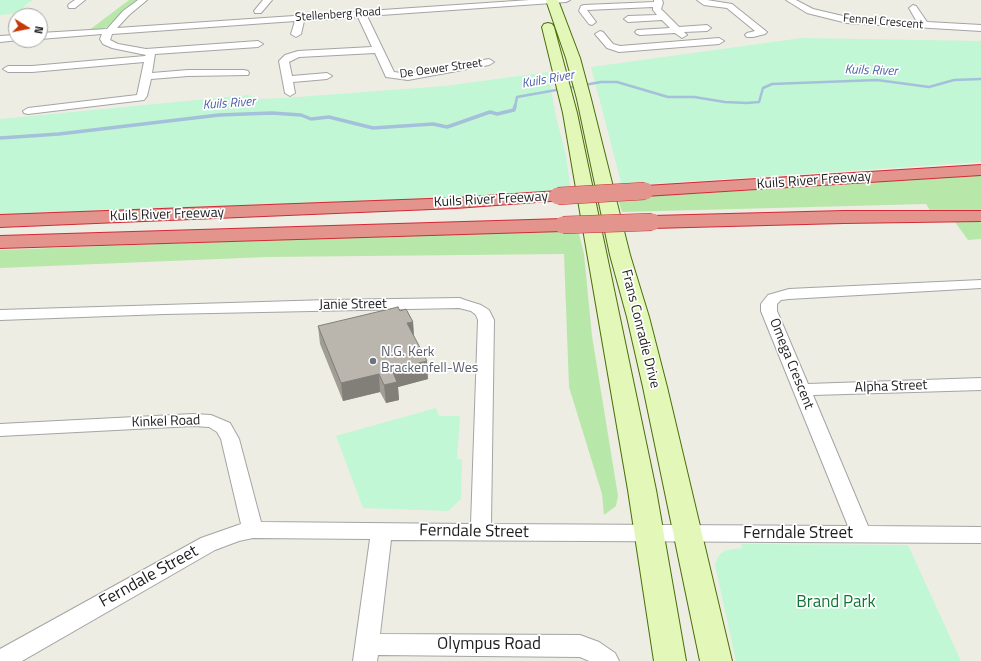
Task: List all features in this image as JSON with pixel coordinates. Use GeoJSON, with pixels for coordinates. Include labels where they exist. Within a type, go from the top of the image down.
{"type":"FeatureCollection","features":[{"type":"Feature","properties":{"kind":"highway","name":"Kuils River Freeway"},"geometry":{"type":"LineString","coordinates":[[0,221],[456,203],[981,170]]}},
{"type":"Feature","properties":{"kind":"highway","name":"Kuils River Freeway"},"geometry":{"type":"LineString","coordinates":[[0,242],[652,222],[852,217],[981,216]]}},
{"type":"Feature","properties":{"kind":"street"},"geometry":{"type":"LineString","coordinates":[[72,6],[81,0]]}},
{"type":"Feature","properties":{"kind":"street"},"geometry":{"type":"LineString","coordinates":[[107,36],[126,12],[143,0]]}},
{"type":"Feature","properties":{"kind":"street"},"geometry":{"type":"LineString","coordinates":[[258,11],[268,0]]}},
{"type":"Feature","properties":{"kind":"street","name":"Frans Conradie Drive"},"geometry":{"type":"LineString","coordinates":[[553,0],[572,86],[670,661]]}},
{"type":"Feature","properties":{"kind":"street","name":"Stellenberg Road"},"geometry":{"type":"LineString","coordinates":[[48,39],[82,40],[107,36],[300,17],[566,0]]}},
{"type":"Feature","properties":{"kind":"street"},"geometry":{"type":"LineString","coordinates":[[701,0],[728,6],[762,32],[750,35]]}},
{"type":"Feature","properties":{"kind":"street","name":"Fennel Crescent"},"geometry":{"type":"LineString","coordinates":[[790,0],[807,10],[836,18],[861,21],[981,28]]}},
{"type":"Feature","properties":{"kind":"street","name":"Frans Conradie Drive"},"geometry":{"type":"LineString","coordinates":[[538,1],[572,86],[640,324],[716,661]]}},
{"type":"Feature","properties":{"kind":"street"},"geometry":{"type":"LineString","coordinates":[[592,22],[583,10],[584,8],[658,2],[656,8],[691,44]]}},
{"type":"Feature","properties":{"kind":"street"},"geometry":{"type":"LineString","coordinates":[[913,8],[924,25]]}},
{"type":"Feature","properties":{"kind":"street","name":"De Oewer Street"},"geometry":{"type":"LineString","coordinates":[[361,13],[388,74],[397,77],[408,77],[489,62]]}},
{"type":"Feature","properties":{"kind":"street"},"geometry":{"type":"LineString","coordinates":[[628,19],[663,16]]}},
{"type":"Feature","properties":{"kind":"street"},"geometry":{"type":"LineString","coordinates":[[296,34],[300,17]]}},
{"type":"Feature","properties":{"kind":"street"},"geometry":{"type":"LineString","coordinates":[[640,32],[707,28]]}},
{"type":"Feature","properties":{"kind":"street"},"geometry":{"type":"LineString","coordinates":[[600,34],[610,46],[617,49],[719,41]]}},
{"type":"Feature","properties":{"kind":"street","name":"Stellenberg Road"},"geometry":{"type":"LineString","coordinates":[[107,36],[106,42],[112,45],[144,52],[150,59],[258,44]]}},
{"type":"Feature","properties":{"kind":"street"},"geometry":{"type":"LineString","coordinates":[[290,93],[284,61],[285,58],[290,56],[378,50]]}},
{"type":"Feature","properties":{"kind":"street"},"geometry":{"type":"LineString","coordinates":[[8,69],[78,65],[111,68],[150,59],[142,96],[137,99],[28,111]]}},
{"type":"Feature","properties":{"kind":"street"},"geometry":{"type":"LineString","coordinates":[[146,76],[188,73],[244,73]]}},
{"type":"Feature","properties":{"kind":"street"},"geometry":{"type":"LineString","coordinates":[[287,80],[327,76]]}},
{"type":"Feature","properties":{"kind":"street","name":"Omega Crescent"},"geometry":{"type":"LineString","coordinates":[[861,534],[770,311],[769,304],[773,298],[789,294],[981,284]]}},
{"type":"Feature","properties":{"kind":"street","name":"Janie Street"},"geometry":{"type":"LineString","coordinates":[[0,315],[321,305],[460,303],[476,308],[483,313],[486,320],[482,532]]}},
{"type":"Feature","properties":{"kind":"street","name":"Alpha Street"},"geometry":{"type":"LineString","coordinates":[[802,390],[981,384]]}},
{"type":"Feature","properties":{"kind":"street","name":"Kinkel Road"},"geometry":{"type":"LineString","coordinates":[[0,430],[193,420],[211,421],[224,428],[230,438],[253,530]]}},
{"type":"Feature","properties":{"kind":"street","name":"Ferndale Street"},"geometry":{"type":"LineString","coordinates":[[0,661],[208,544],[237,533],[253,530],[648,534],[981,535]]}},
{"type":"Feature","properties":{"kind":"street"},"geometry":{"type":"LineString","coordinates":[[366,653],[382,531]]}},
{"type":"Feature","properties":{"kind":"street","name":"Olympus Road"},"geometry":{"type":"LineString","coordinates":[[366,653],[580,646],[591,649],[607,661]]}},
{"type":"Feature","properties":{"kind":"green space"},"geometry":{"type":"Polygon","coordinates":[[[0,0],[33,0],[25,5],[24,8],[8,8],[8,14],[0,15],[0,0]]]}},
{"type":"Feature","properties":{"kind":"green space"},"geometry":{"type":"Polygon","coordinates":[[[129,0],[138,0],[123,11],[107,27],[100,30],[88,31],[129,0]]]}},
{"type":"Feature","properties":{"kind":"green space"},"geometry":{"type":"Polygon","coordinates":[[[802,38],[981,41],[981,162],[622,186],[591,67],[802,38]]]}},
{"type":"Feature","properties":{"kind":"green space"},"geometry":{"type":"Polygon","coordinates":[[[548,72],[556,117],[565,151],[571,190],[432,199],[0,214],[0,119],[248,95],[260,99],[284,98],[445,86],[548,72]]]}},
{"type":"Feature","properties":{"kind":"green space"},"geometry":{"type":"Polygon","coordinates":[[[981,174],[981,213],[931,212],[926,204],[622,212],[618,198],[822,186],[827,183],[981,174]]]}},
{"type":"Feature","properties":{"kind":"green space"},"geometry":{"type":"Polygon","coordinates":[[[981,221],[981,239],[968,240],[955,222],[981,221]]]}},
{"type":"Feature","properties":{"kind":"green space"},"geometry":{"type":"Polygon","coordinates":[[[578,230],[584,254],[592,336],[618,496],[616,506],[604,515],[602,494],[569,387],[564,254],[267,257],[0,268],[0,250],[447,233],[578,230]]]}},
{"type":"Feature","properties":{"kind":"green space"},"geometry":{"type":"Polygon","coordinates":[[[436,408],[439,416],[460,416],[457,459],[462,459],[461,499],[448,511],[363,508],[336,436],[436,408]]]}},
{"type":"Feature","properties":{"kind":"green space","name":"Brand Park"},"geometry":{"type":"Polygon","coordinates":[[[741,544],[908,545],[961,661],[736,661],[715,565],[721,553],[727,550],[742,548],[741,544]]]}},
{"type":"Feature","properties":{"kind":"building","name":"N.G. Kerk Brackenfell-Wes"},"geometry":{"type":"Polygon","coordinates":[[[398,307],[400,311],[406,309],[413,322],[407,323],[427,361],[392,370],[397,382],[384,385],[379,374],[341,383],[318,326],[398,307]]]}},
{"type":"Feature","properties":{"kind":"waterway","name":"Kuils River"},"geometry":{"type":"LineString","coordinates":[[515,107],[517,97],[601,82],[617,82],[668,97],[694,97],[725,102],[747,103],[759,102],[763,88],[772,84],[877,80],[929,87],[954,80],[981,79]]}},
{"type":"Feature","properties":{"kind":"waterway","name":"Kuils River"},"geometry":{"type":"LineString","coordinates":[[0,138],[59,134],[219,115],[272,113],[301,115],[311,119],[329,117],[373,128],[433,124],[447,127],[490,112],[497,114],[514,110],[515,106]]}},
{"type":"Feature","properties":{"kind":"place","name":"N.G. Kerk Brackenfell-Wes"},"geometry":{"type":"Point","coordinates":[373,361]}}]}
